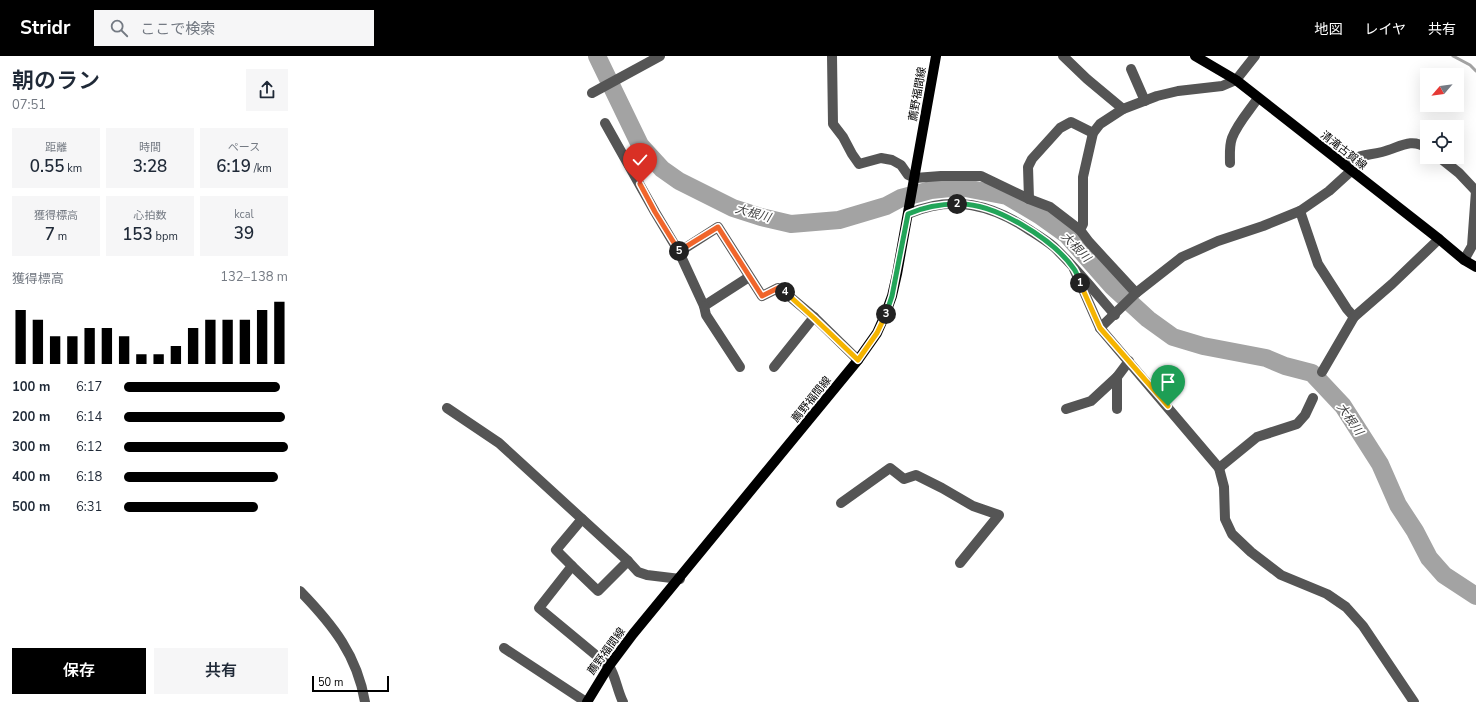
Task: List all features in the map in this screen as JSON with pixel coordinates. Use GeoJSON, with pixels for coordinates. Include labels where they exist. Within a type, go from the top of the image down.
{"type":"FeatureCollection","features":[{"type":"Feature","properties":{"kind":"main road","name":"薦野福間線"},"geometry":{"type":"LineString","coordinates":[[587,702],[609,666],[633,634],[680,579],[858,360],[877,333],[894,288],[936,56]]}},
{"type":"Feature","properties":{"kind":"main road","name":"清滝古賀線"},"geometry":{"type":"LineString","coordinates":[[1195,56],[1236,80],[1464,260],[1476,267]]}},
{"type":"Feature","properties":{"kind":"street"},"geometry":{"type":"LineString","coordinates":[[592,93],[660,56]]}},
{"type":"Feature","properties":{"kind":"street"},"geometry":{"type":"LineString","coordinates":[[832,56],[833,124],[860,164],[881,158],[892,160],[901,166],[914,182],[941,176],[981,176],[1029,199],[1050,207],[1080,230],[1136,293]]}},
{"type":"Feature","properties":{"kind":"street"},"geometry":{"type":"LineString","coordinates":[[1063,56],[1087,79],[1123,109]]}},
{"type":"Feature","properties":{"kind":"street"},"geometry":{"type":"LineString","coordinates":[[1080,230],[1083,224],[1083,177],[1093,132],[1100,124],[1123,109],[1158,96],[1222,86],[1236,80],[1255,56]]}},
{"type":"Feature","properties":{"kind":"street"},"geometry":{"type":"LineString","coordinates":[[1131,69],[1145,101]]}},
{"type":"Feature","properties":{"kind":"street"},"geometry":{"type":"LineString","coordinates":[[1230,163],[1232,138],[1258,98]]}},
{"type":"Feature","properties":{"kind":"street"},"geometry":{"type":"LineString","coordinates":[[1029,199],[1028,167],[1032,159],[1060,128],[1071,122],[1093,132]]}},
{"type":"Feature","properties":{"kind":"street"},"geometry":{"type":"LineString","coordinates":[[605,123],[679,252],[704,306],[706,314],[740,368]]}},
{"type":"Feature","properties":{"kind":"street"},"geometry":{"type":"LineString","coordinates":[[1100,328],[1136,293],[1182,257],[1218,240],[1263,226],[1300,211],[1329,191],[1352,159],[1363,155],[1383,152],[1404,144],[1416,143],[1420,145]]}},
{"type":"Feature","properties":{"kind":"street"},"geometry":{"type":"LineString","coordinates":[[1448,164],[1459,173],[1476,191],[1472,246],[1464,260]]}},
{"type":"Feature","properties":{"kind":"street"},"geometry":{"type":"LineString","coordinates":[[908,214],[917,210],[944,204],[965,203],[1005,215],[1053,246],[1115,315]]}},
{"type":"Feature","properties":{"kind":"street"},"geometry":{"type":"LineString","coordinates":[[1300,211],[1318,264],[1346,309],[1354,317]]}},
{"type":"Feature","properties":{"kind":"street"},"geometry":{"type":"LineString","coordinates":[[679,252],[718,227],[762,296],[778,288],[782,290],[858,360]]}},
{"type":"Feature","properties":{"kind":"street"},"geometry":{"type":"LineString","coordinates":[[1322,372],[1354,317],[1392,284],[1439,239]]}},
{"type":"Feature","properties":{"kind":"street"},"geometry":{"type":"LineString","coordinates":[[1074,269],[1100,328],[1219,468],[1224,487],[1225,519],[1232,534],[1251,552],[1281,575],[1328,594],[1346,607],[1363,626],[1414,702]]}},
{"type":"Feature","properties":{"kind":"street"},"geometry":{"type":"LineString","coordinates":[[704,306],[749,277]]}},
{"type":"Feature","properties":{"kind":"street"},"geometry":{"type":"LineString","coordinates":[[774,367],[814,318]]}},
{"type":"Feature","properties":{"kind":"street"},"geometry":{"type":"LineString","coordinates":[[1066,409],[1091,401],[1117,377],[1129,361]]}},
{"type":"Feature","properties":{"kind":"street"},"geometry":{"type":"LineString","coordinates":[[1117,377],[1117,409]]}},
{"type":"Feature","properties":{"kind":"street"},"geometry":{"type":"LineString","coordinates":[[1219,468],[1257,437],[1297,424],[1305,415],[1313,398]]}},
{"type":"Feature","properties":{"kind":"street"},"geometry":{"type":"LineString","coordinates":[[447,408],[499,443],[628,561],[638,572],[647,575],[680,579]]}},
{"type":"Feature","properties":{"kind":"street"},"geometry":{"type":"LineString","coordinates":[[842,503],[890,468],[904,478],[916,475],[973,506],[999,515],[960,563]]}},
{"type":"Feature","properties":{"kind":"street"},"geometry":{"type":"LineString","coordinates":[[582,519],[556,550],[598,591],[628,561]]}},
{"type":"Feature","properties":{"kind":"street"},"geometry":{"type":"LineString","coordinates":[[572,566],[539,608],[609,666],[615,676],[623,702]]}},
{"type":"Feature","properties":{"kind":"street"},"geometry":{"type":"LineString","coordinates":[[300,592],[316,607],[338,636],[354,661],[362,683],[365,702]]}},
{"type":"Feature","properties":{"kind":"street"},"geometry":{"type":"LineString","coordinates":[[504,648],[587,702]]}},
{"type":"Feature","properties":{"kind":"waterway","name":"大根川"},"geometry":{"type":"LineString","coordinates":[[597,56],[640,145],[662,169],[679,181],[733,208],[761,217],[791,224],[839,220],[886,206],[901,198],[931,190],[960,187],[1007,196],[1039,215],[1067,235],[1112,286],[1148,319],[1173,337],[1203,346],[1266,358],[1285,366],[1312,373],[1343,406],[1380,464],[1398,505],[1415,531],[1429,558],[1444,575],[1476,596]]}},
{"type":"Feature","properties":{"kind":"waterway"},"geometry":{"type":"LineString","coordinates":[[1453,56],[1470,65],[1476,71]]}},
{"type":"Feature","properties":{"kind":"route"},"geometry":{"type":"LineString","coordinates":[[640,184],[679,252],[718,227],[762,296],[778,288],[782,290],[858,360],[877,333],[892,296],[908,214],[917,210],[944,204],[965,203],[1005,215],[1053,246],[1074,269],[1100,328],[1168,406]]}}]}
